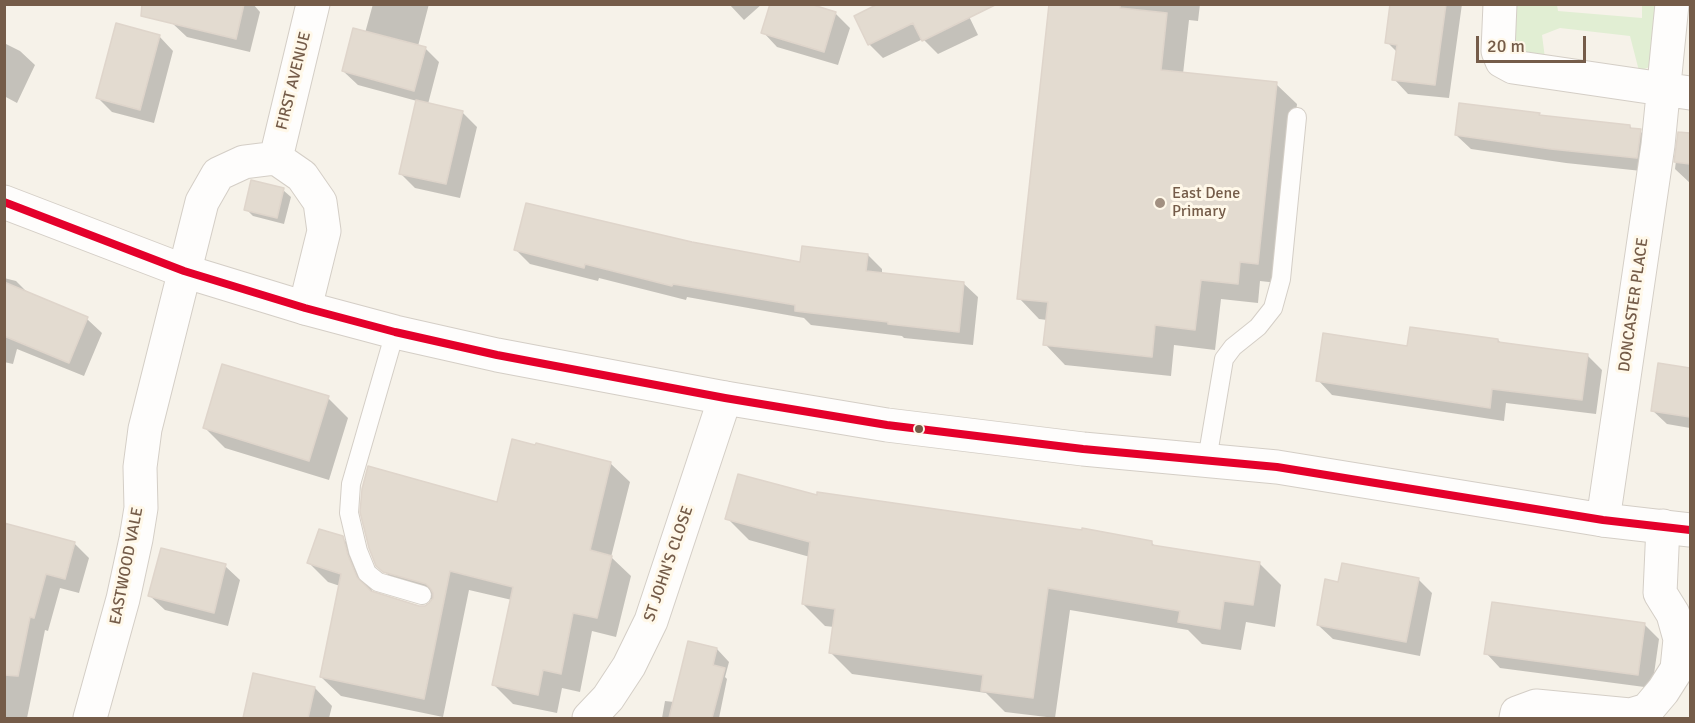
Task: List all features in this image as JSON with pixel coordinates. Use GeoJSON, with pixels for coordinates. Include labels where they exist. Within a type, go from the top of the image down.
{"type":"FeatureCollection","features":[{"type":"Feature","properties":{"kind":"street","name":"FIRST AVENUE"},"geometry":{"type":"LineString","coordinates":[[276,158],[313,4]]}},
{"type":"Feature","properties":{"kind":"street"},"geometry":{"type":"LineString","coordinates":[[1500,4],[1498,51],[1502,61],[1513,67],[1677,91]]}},
{"type":"Feature","properties":{"kind":"street","name":"DONCASTER PLACE"},"geometry":{"type":"LineString","coordinates":[[1603,520],[1658,146],[1677,91],[1672,4]]}},
{"type":"Feature","properties":{"kind":"street"},"geometry":{"type":"LineString","coordinates":[[184,271],[202,202],[218,174],[244,162],[276,158],[302,176],[320,202],[324,231],[305,308]]}},
{"type":"Feature","properties":{"kind":"street"},"geometry":{"type":"LineString","coordinates":[[4,202],[184,271],[305,308],[395,332],[497,355],[725,398],[887,425],[1083,449],[1277,467],[1603,520],[1677,528],[1660,593],[1673,614],[1680,639],[1677,669],[1647,710],[1630,715],[1536,706],[1517,713],[1516,718]]}},
{"type":"Feature","properties":{"kind":"street","name":"EASTWOOD VALE"},"geometry":{"type":"LineString","coordinates":[[90,718],[123,599],[136,539],[141,508],[140,467],[145,429],[184,271]]}},
{"type":"Feature","properties":{"kind":"street","name":"ST JOHN'S CLOSE"},"geometry":{"type":"LineString","coordinates":[[590,718],[608,698],[629,666],[651,621],[725,398]]}},
{"type":"Feature","properties":{"kind":"lane"},"geometry":{"type":"LineString","coordinates":[[1207,460],[1224,358],[1233,347],[1258,327],[1273,308],[1281,279],[1297,117]]}},
{"type":"Feature","properties":{"kind":"lane"},"geometry":{"type":"LineString","coordinates":[[395,332],[351,484],[349,513],[358,551],[367,573],[378,582],[422,595]]}},
{"type":"Feature","properties":{"kind":"green space"},"geometry":{"type":"Polygon","coordinates":[[[1512,5],[1557,5],[1558,11],[1642,18],[1642,5],[1656,5],[1652,66],[1639,71],[1630,36],[1560,28],[1542,35],[1545,58],[1525,55],[1515,48],[1509,36],[1512,5]]]}},
{"type":"Feature","properties":{"kind":"building"},"geometry":{"type":"Polygon","coordinates":[[[142,4],[244,4],[236,39],[141,16],[142,4]]]}},
{"type":"Feature","properties":{"kind":"building"},"geometry":{"type":"Polygon","coordinates":[[[770,4],[810,4],[836,12],[824,52],[761,33],[770,4]]]}},
{"type":"Feature","properties":{"kind":"building"},"geometry":{"type":"Polygon","coordinates":[[[878,4],[997,4],[922,41],[913,23],[868,45],[854,16],[878,4]]]}},
{"type":"Feature","properties":{"kind":"building"},"geometry":{"type":"Polygon","coordinates":[[[1049,4],[1120,4],[1120,8],[1167,13],[1161,70],[1277,82],[1258,264],[1240,262],[1238,284],[1201,280],[1195,330],[1155,325],[1152,357],[1043,345],[1048,302],[1017,299],[1049,4]]]}},
{"type":"Feature","properties":{"kind":"building"},"geometry":{"type":"Polygon","coordinates":[[[1390,4],[1446,4],[1435,85],[1392,80],[1397,45],[1385,43],[1390,4]]]}},
{"type":"Feature","properties":{"kind":"building"},"geometry":{"type":"Polygon","coordinates":[[[116,23],[160,35],[140,110],[96,98],[116,23]]]}},
{"type":"Feature","properties":{"kind":"building"},"geometry":{"type":"Polygon","coordinates":[[[353,28],[426,47],[414,91],[342,71],[353,28]]]}},
{"type":"Feature","properties":{"kind":"building"},"geometry":{"type":"Polygon","coordinates":[[[416,100],[463,111],[446,184],[399,174],[416,100]]]}},
{"type":"Feature","properties":{"kind":"building"},"geometry":{"type":"Polygon","coordinates":[[[1459,103],[1630,125],[1630,128],[1641,129],[1637,158],[1551,149],[1455,135],[1459,103]]]}},
{"type":"Feature","properties":{"kind":"building"},"geometry":{"type":"Polygon","coordinates":[[[1678,132],[1690,133],[1690,164],[1674,162],[1678,132]]]}},
{"type":"Feature","properties":{"kind":"building"},"geometry":{"type":"Polygon","coordinates":[[[251,180],[284,188],[277,218],[244,210],[251,180]]]}},
{"type":"Feature","properties":{"kind":"building"},"geometry":{"type":"Polygon","coordinates":[[[526,203],[692,242],[800,262],[802,246],[868,254],[866,271],[964,282],[959,332],[795,311],[795,305],[673,284],[672,286],[585,264],[584,268],[514,250],[526,203]]]}},
{"type":"Feature","properties":{"kind":"building"},"geometry":{"type":"Polygon","coordinates":[[[4,282],[88,317],[69,363],[4,336],[4,282]]]}},
{"type":"Feature","properties":{"kind":"building"},"geometry":{"type":"Polygon","coordinates":[[[1410,327],[1588,354],[1582,400],[1492,389],[1490,408],[1316,381],[1323,333],[1407,346],[1410,327]]]}},
{"type":"Feature","properties":{"kind":"building"},"geometry":{"type":"Polygon","coordinates":[[[1658,363],[1690,368],[1690,417],[1651,411],[1658,363]]]}},
{"type":"Feature","properties":{"kind":"building"},"geometry":{"type":"Polygon","coordinates":[[[222,364],[329,396],[309,461],[203,428],[222,364]]]}},
{"type":"Feature","properties":{"kind":"building"},"geometry":{"type":"Polygon","coordinates":[[[512,439],[611,462],[590,550],[612,556],[597,618],[573,613],[561,674],[543,670],[538,695],[492,685],[513,587],[450,571],[424,699],[320,677],[341,574],[307,563],[319,529],[343,536],[357,577],[371,591],[419,606],[425,606],[433,598],[433,593],[426,584],[383,572],[376,566],[360,512],[362,489],[368,466],[497,502],[512,439]]]}},
{"type":"Feature","properties":{"kind":"building"},"geometry":{"type":"Polygon","coordinates":[[[738,474],[817,495],[817,492],[1082,530],[1082,528],[1152,541],[1152,545],[1260,562],[1253,605],[1224,601],[1220,629],[1178,622],[1180,611],[1048,588],[1033,698],[981,691],[983,675],[829,653],[835,609],[802,604],[810,542],[725,519],[738,474]]]}},
{"type":"Feature","properties":{"kind":"building"},"geometry":{"type":"Polygon","coordinates":[[[4,523],[75,542],[65,579],[46,574],[34,618],[30,617],[18,676],[4,675],[4,523]]]}},
{"type":"Feature","properties":{"kind":"building"},"geometry":{"type":"Polygon","coordinates":[[[161,548],[226,564],[214,613],[148,596],[161,548]]]}},
{"type":"Feature","properties":{"kind":"building"},"geometry":{"type":"Polygon","coordinates":[[[1342,563],[1419,578],[1406,642],[1317,625],[1325,579],[1338,582],[1342,563]]]}},
{"type":"Feature","properties":{"kind":"building"},"geometry":{"type":"Polygon","coordinates":[[[1492,602],[1645,623],[1638,675],[1484,654],[1492,602]]]}},
{"type":"Feature","properties":{"kind":"building"},"geometry":{"type":"Polygon","coordinates":[[[688,641],[717,648],[713,665],[725,668],[712,718],[669,718],[688,641]]]}},
{"type":"Feature","properties":{"kind":"building"},"geometry":{"type":"Polygon","coordinates":[[[253,673],[315,687],[308,718],[243,718],[253,673]]]}},
{"type":"Feature","properties":{"kind":"transit line"},"geometry":{"type":"LineString","coordinates":[[4,202],[184,271],[305,308],[395,332],[497,355],[725,398],[887,425],[1083,449],[1277,467],[1603,520],[1690,530]]}},
{"type":"Feature","properties":{"kind":"place","name":"East Dene Primary"},"geometry":{"type":"Point","coordinates":[1160,203]}}]}
